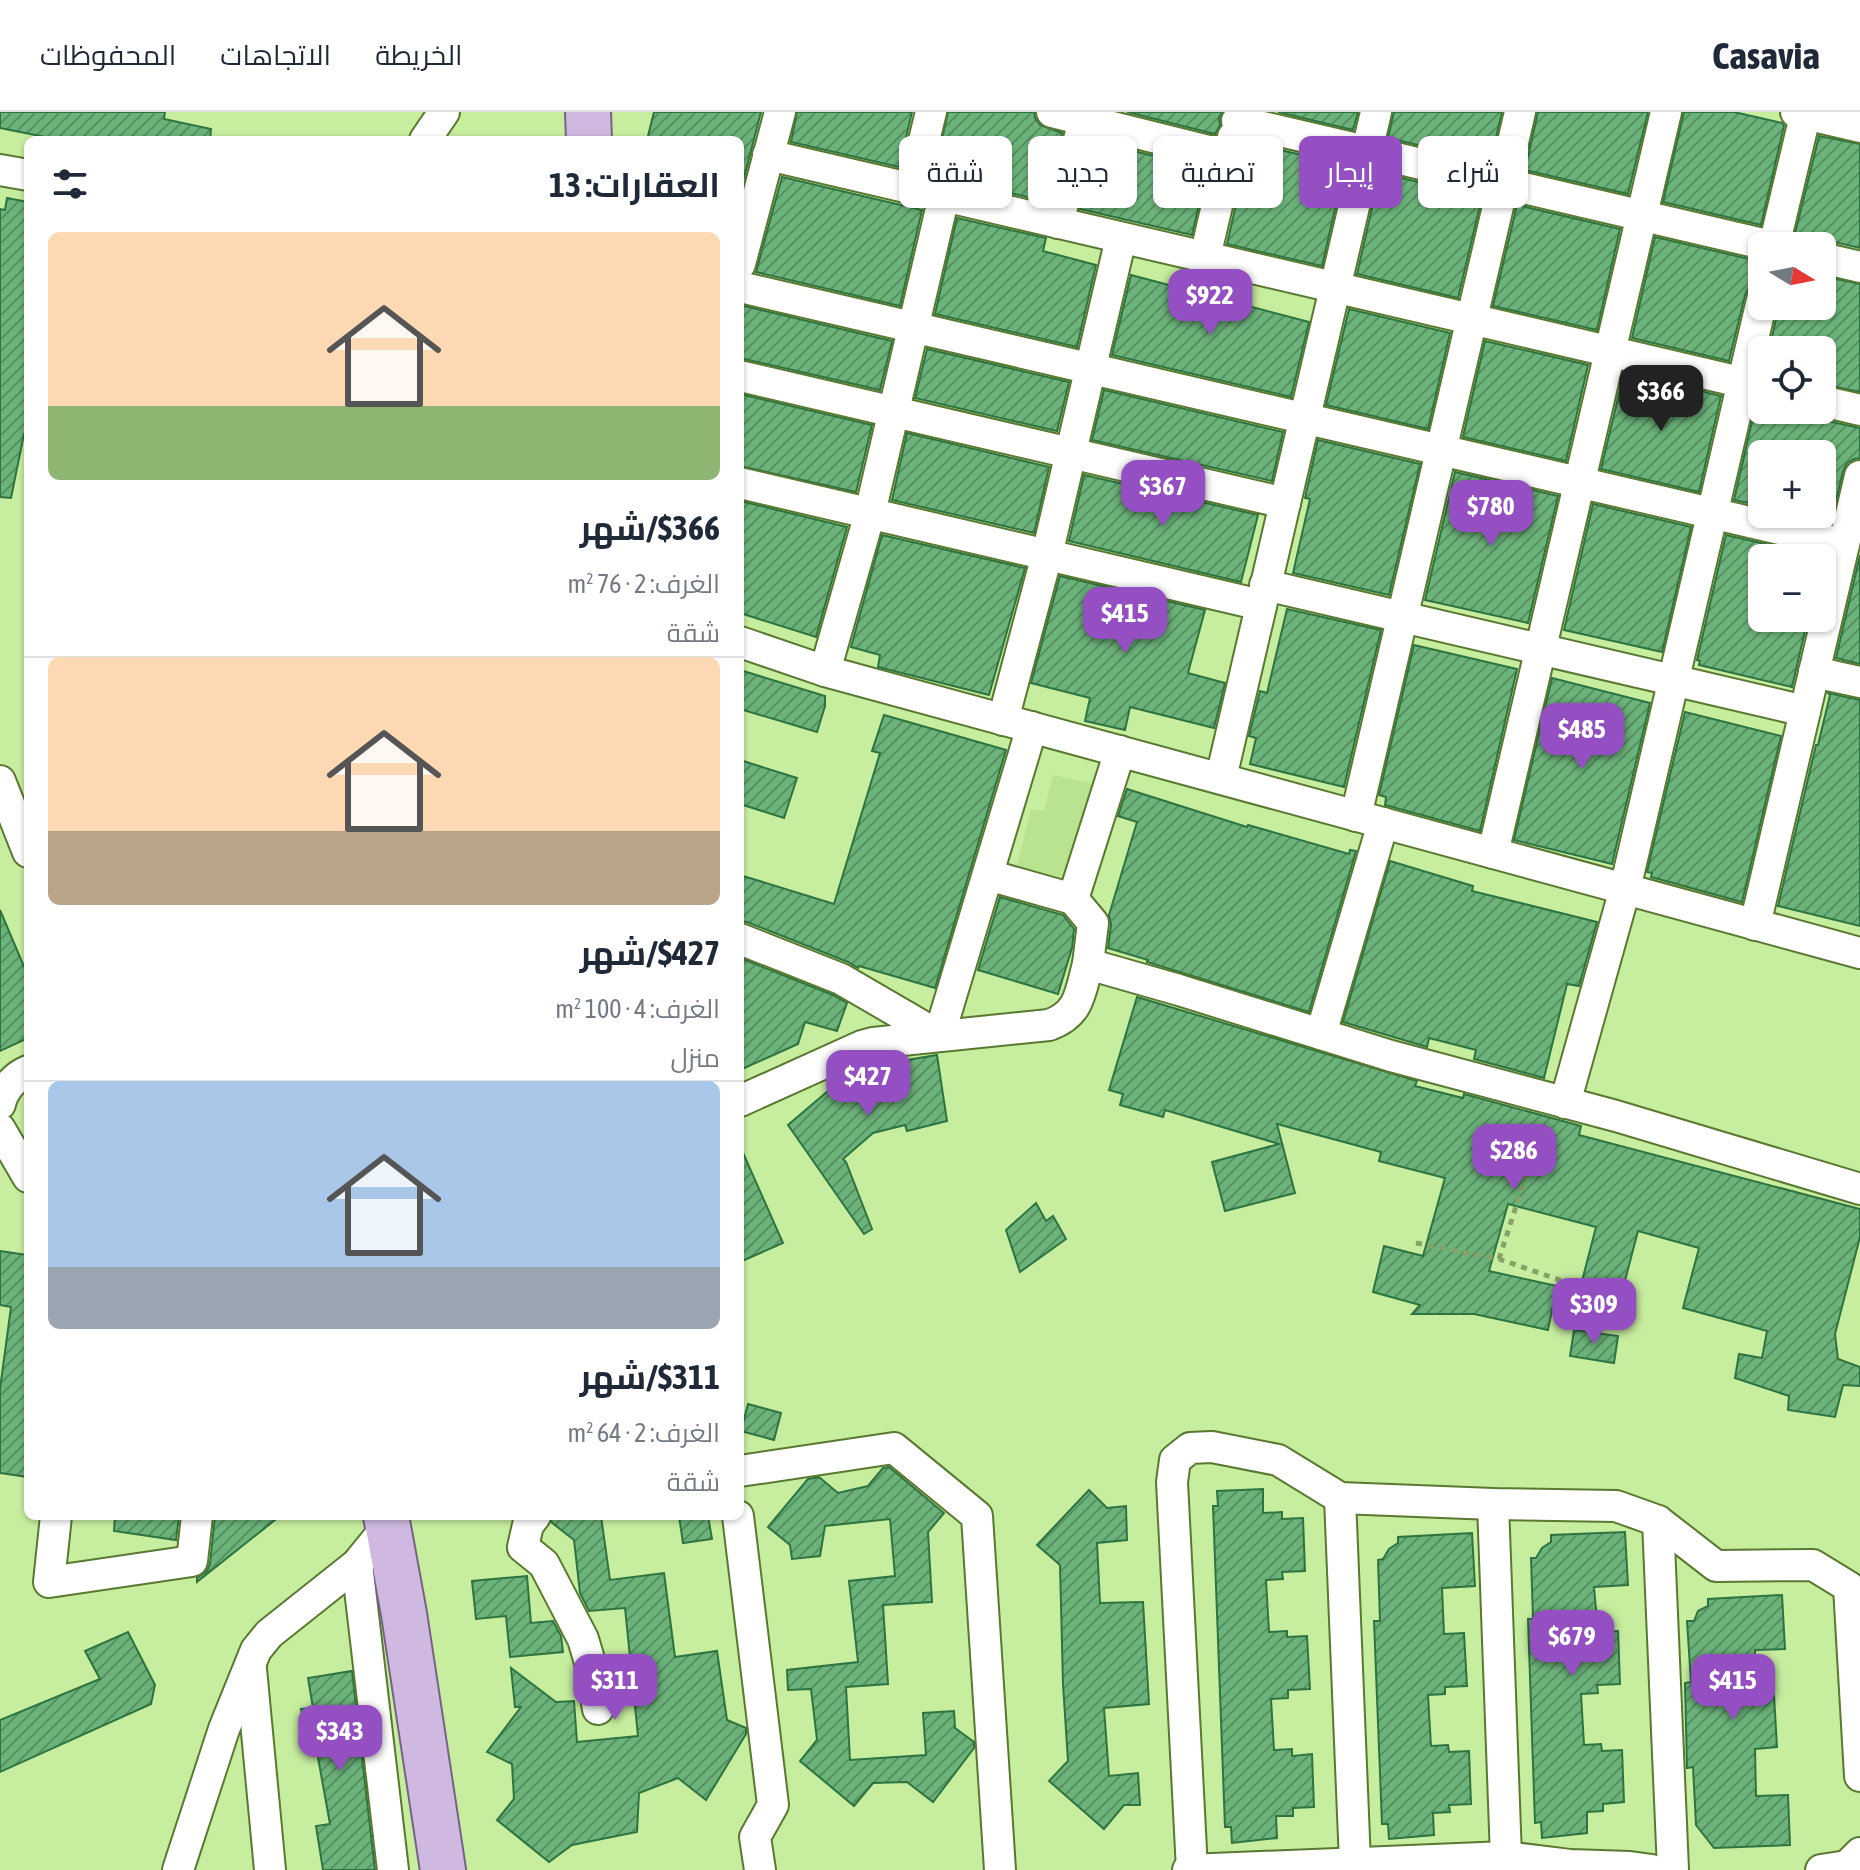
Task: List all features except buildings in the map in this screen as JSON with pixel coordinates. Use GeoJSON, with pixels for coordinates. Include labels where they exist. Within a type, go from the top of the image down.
{"type":"FeatureCollection","features":[{"type":"Feature","properties":{"kind":"main road"},"geometry":{"type":"LineString","coordinates":[[588,112],[589,136]]}},
{"type":"Feature","properties":{"kind":"main road"},"geometry":{"type":"LineString","coordinates":[[386,1521],[404,1614],[443,1870]]}},
{"type":"Feature","properties":{"kind":"street"},"geometry":{"type":"LineString","coordinates":[[428,136],[444,112]]}},
{"type":"Feature","properties":{"kind":"street"},"geometry":{"type":"LineString","coordinates":[[744,231],[749,189],[768,155],[780,112]]}},
{"type":"Feature","properties":{"kind":"street"},"geometry":{"type":"LineString","coordinates":[[925,136],[931,112]]}},
{"type":"Feature","properties":{"kind":"street"},"geometry":{"type":"LineString","coordinates":[[1052,112],[1085,116],[1157,136]]}},
{"type":"Feature","properties":{"kind":"street"},"geometry":{"type":"LineString","coordinates":[[1370,136],[1376,112]]}},
{"type":"Feature","properties":{"kind":"street"},"geometry":{"type":"LineString","coordinates":[[1515,136],[1520,112]]}},
{"type":"Feature","properties":{"kind":"street"},"geometry":{"type":"LineString","coordinates":[[1493,853],[1666,112]]}},
{"type":"Feature","properties":{"kind":"street"},"geometry":{"type":"LineString","coordinates":[[1776,232],[1802,113],[1860,127]]}},
{"type":"Feature","properties":{"kind":"street"},"geometry":{"type":"LineString","coordinates":[[1058,223],[1085,116]]}},
{"type":"Feature","properties":{"kind":"street"},"geometry":{"type":"LineString","coordinates":[[1238,117],[1307,136]]}},
{"type":"Feature","properties":{"kind":"street"},"geometry":{"type":"LineString","coordinates":[[768,155],[899,187]]}},
{"type":"Feature","properties":{"kind":"street"},"geometry":{"type":"LineString","coordinates":[[0,170],[24,174]]}},
{"type":"Feature","properties":{"kind":"street"},"geometry":{"type":"LineString","coordinates":[[1528,190],[1748,240]]}},
{"type":"Feature","properties":{"kind":"street"},"geometry":{"type":"LineString","coordinates":[[825,671],[870,513],[941,208]]}},
{"type":"Feature","properties":{"kind":"street"},"geometry":{"type":"LineString","coordinates":[[995,208],[1748,384]]}},
{"type":"Feature","properties":{"kind":"street"},"geometry":{"type":"LineString","coordinates":[[1205,257],[1217,208]]}},
{"type":"Feature","properties":{"kind":"street"},"geometry":{"type":"LineString","coordinates":[[1221,778],[1353,208]]}},
{"type":"Feature","properties":{"kind":"street"},"geometry":{"type":"LineString","coordinates":[[1321,1034],[1370,820],[1403,617],[1498,208]]}},
{"type":"Feature","properties":{"kind":"street"},"geometry":{"type":"LineString","coordinates":[[939,1036],[988,875],[1047,555],[1121,238]]}},
{"type":"Feature","properties":{"kind":"street"},"geometry":{"type":"LineString","coordinates":[[1836,261],[1860,267]]}},
{"type":"Feature","properties":{"kind":"street"},"geometry":{"type":"LineString","coordinates":[[744,288],[1712,514],[1848,554]]}},
{"type":"Feature","properties":{"kind":"street"},"geometry":{"type":"LineString","coordinates":[[744,377],[1285,503]]}},
{"type":"Feature","properties":{"kind":"street"},"geometry":{"type":"LineString","coordinates":[[1558,1100],[1625,889],[1712,514],[1748,398]]}},
{"type":"Feature","properties":{"kind":"street"},"geometry":{"type":"LineString","coordinates":[[1836,404],[1860,410]]}},
{"type":"Feature","properties":{"kind":"street"},"geometry":{"type":"LineString","coordinates":[[1755,925],[1814,672],[1848,554],[1860,476]]}},
{"type":"Feature","properties":{"kind":"street"},"geometry":{"type":"LineString","coordinates":[[744,484],[1047,555],[1403,617],[1805,711]]}},
{"type":"Feature","properties":{"kind":"street"},"geometry":{"type":"LineString","coordinates":[[744,643],[825,671],[1860,953]]}},
{"type":"Feature","properties":{"kind":"street"},"geometry":{"type":"LineString","coordinates":[[1814,672],[1860,682]]}},
{"type":"Feature","properties":{"kind":"street"},"geometry":{"type":"LineString","coordinates":[[1073,899],[1120,751]]}},
{"type":"Feature","properties":{"kind":"street"},"geometry":{"type":"LineString","coordinates":[[0,781],[24,842]]}},
{"type":"Feature","properties":{"kind":"street"},"geometry":{"type":"LineString","coordinates":[[744,1099],[873,1043],[1049,1025],[1063,1020],[1102,968],[1093,923],[1073,899],[988,875]]}},
{"type":"Feature","properties":{"kind":"street"},"geometry":{"type":"LineString","coordinates":[[744,941],[841,979],[939,1036]]}},
{"type":"Feature","properties":{"kind":"street"},"geometry":{"type":"LineString","coordinates":[[1102,968],[1391,1056],[1616,1116],[1860,1189]]}},
{"type":"Feature","properties":{"kind":"street"},"geometry":{"type":"LineString","coordinates":[[0,1104],[3,1092],[24,1072]]}},
{"type":"Feature","properties":{"kind":"street"},"geometry":{"type":"LineString","coordinates":[[0,1129],[24,1170]]}},
{"type":"Feature","properties":{"kind":"street"},"geometry":{"type":"LineString","coordinates":[[1652,1870],[1570,1867],[1506,1857],[1190,1870],[1172,1482],[1175,1460],[1190,1448],[1212,1447],[1278,1460],[1340,1498],[1616,1506],[1658,1521],[1716,1566],[1813,1565],[1849,1587],[1860,1776]]}},
{"type":"Feature","properties":{"kind":"street"},"geometry":{"type":"LineString","coordinates":[[744,1470],[894,1448],[977,1516],[1000,1870]]}},
{"type":"Feature","properties":{"kind":"street"},"geometry":{"type":"LineString","coordinates":[[1340,1498],[1355,1863]]}},
{"type":"Feature","properties":{"kind":"street"},"geometry":{"type":"LineString","coordinates":[[1493,1504],[1506,1857]]}},
{"type":"Feature","properties":{"kind":"street"},"geometry":{"type":"LineString","coordinates":[[56,1520],[49,1582],[192,1561],[197,1520]]}},
{"type":"Feature","properties":{"kind":"street"},"geometry":{"type":"LineString","coordinates":[[532,1520],[523,1547],[544,1564],[583,1639],[598,1709]]}},
{"type":"Feature","properties":{"kind":"street"},"geometry":{"type":"LineString","coordinates":[[738,1520],[773,1805],[755,1837],[760,1870]]}},
{"type":"Feature","properties":{"kind":"street"},"geometry":{"type":"LineString","coordinates":[[178,1870],[224,1729],[256,1650],[269,1634],[357,1564],[386,1521]]}},
{"type":"Feature","properties":{"kind":"street"},"geometry":{"type":"LineString","coordinates":[[1658,1521],[1673,1870]]}},
{"type":"Feature","properties":{"kind":"street"},"geometry":{"type":"LineString","coordinates":[[357,1564],[393,1870]]}},
{"type":"Feature","properties":{"kind":"street"},"geometry":{"type":"LineString","coordinates":[[251,1665],[270,1870]]}},
{"type":"Feature","properties":{"kind":"street"},"geometry":{"type":"LineString","coordinates":[[1821,1870],[1847,1866],[1860,1853]]}},
{"type":"Feature","properties":{"kind":"path"},"geometry":{"type":"LineString","coordinates":[[1499,1259],[1558,1100]]}},
{"type":"Feature","properties":{"kind":"path"},"geometry":{"type":"LineString","coordinates":[[1416,1243],[1499,1259],[1626,1303]]}},
{"type":"Feature","properties":{"kind":"shaded area"},"geometry":{"type":"Polygon","coordinates":[[[1053,775],[1093,784],[1070,879],[1017,866],[1031,809],[1044,811],[1053,775]]]}}]}
